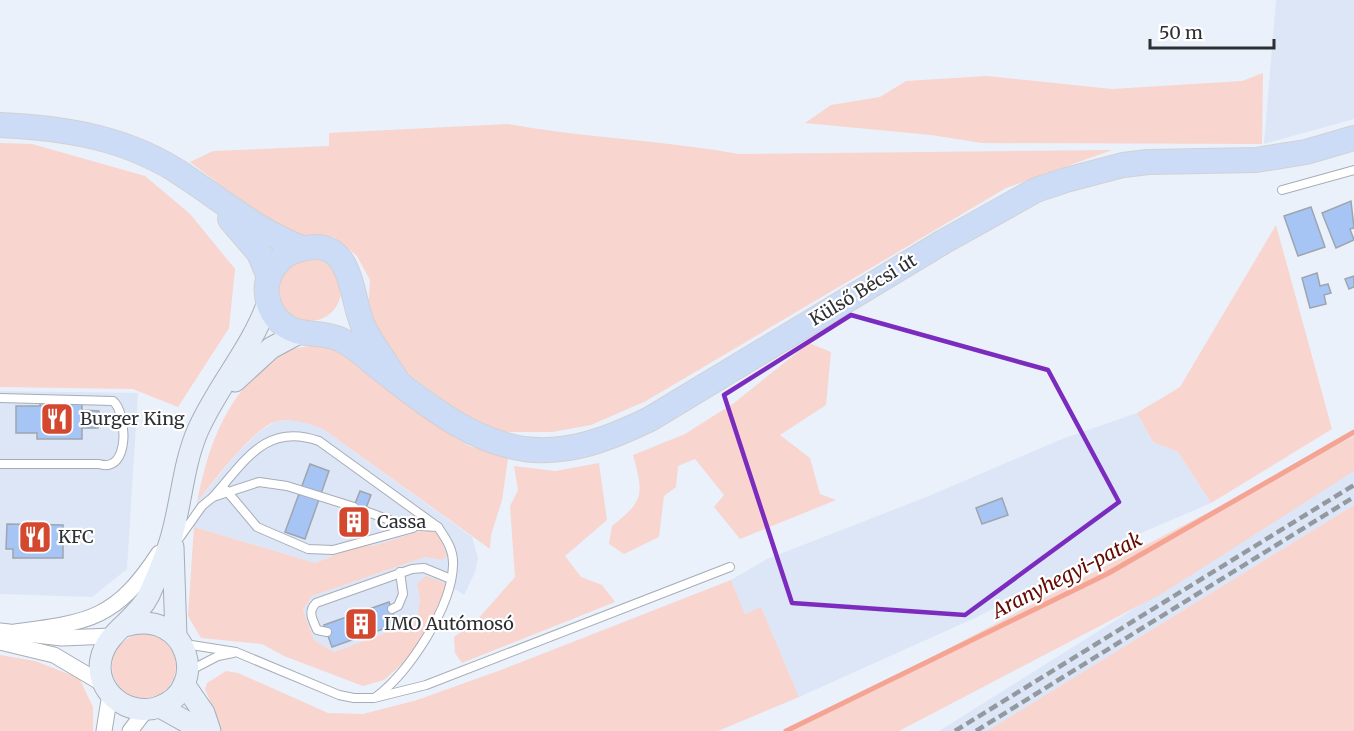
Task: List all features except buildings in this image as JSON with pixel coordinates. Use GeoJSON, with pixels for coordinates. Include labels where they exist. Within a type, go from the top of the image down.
{"type":"FeatureCollection","features":[{"type":"Feature","properties":{"kind":"main road"},"geometry":{"type":"LineString","coordinates":[[0,125],[39,126],[88,134],[121,144],[169,166],[202,188],[278,239],[302,248],[315,248],[338,258],[352,279],[351,306],[343,319],[332,328],[309,333],[276,318],[268,302],[269,277],[259,253],[202,188]]}},
{"type":"Feature","properties":{"kind":"main road","name":"Külső Bécsi út"},"geometry":{"type":"LineString","coordinates":[[309,333],[350,345],[422,402],[471,433],[525,449],[585,446],[619,434],[650,419],[943,242],[1036,190],[1122,165],[1148,162],[1256,160],[1306,152],[1354,138]]}},
{"type":"Feature","properties":{"kind":"main road"},"geometry":{"type":"LineString","coordinates":[[269,277],[282,258],[302,248]]}},
{"type":"Feature","properties":{"kind":"main road"},"geometry":{"type":"LineString","coordinates":[[353,292],[364,328],[398,382]]}},
{"type":"Feature","properties":{"kind":"street"},"geometry":{"type":"LineString","coordinates":[[130,731],[153,708],[174,698],[185,678],[187,658],[179,639],[173,542],[188,457],[213,403],[261,322],[268,302]]}},
{"type":"Feature","properties":{"kind":"street"},"geometry":{"type":"LineString","coordinates":[[213,403],[271,348],[309,333]]}},
{"type":"Feature","properties":{"kind":"street"},"geometry":{"type":"LineString","coordinates":[[104,731],[106,689],[100,661],[118,631],[148,597],[173,542]]}},
{"type":"Feature","properties":{"kind":"street"},"geometry":{"type":"LineString","coordinates":[[8,631],[69,625],[85,621],[110,609],[138,582],[173,542]]}},
{"type":"Feature","properties":{"kind":"street"},"geometry":{"type":"LineString","coordinates":[[8,631],[62,638],[118,631],[139,622],[152,623],[165,628],[179,639]]}},
{"type":"Feature","properties":{"kind":"street"},"geometry":{"type":"LineString","coordinates":[[0,642],[54,656],[132,708],[153,708],[203,731]]}},
{"type":"Feature","properties":{"kind":"street"},"geometry":{"type":"LineString","coordinates":[[185,678],[204,713],[210,731]]}},
{"type":"Feature","properties":{"kind":"lane"},"geometry":{"type":"LineString","coordinates":[[1282,190],[1354,170]]}},
{"type":"Feature","properties":{"kind":"lane"},"geometry":{"type":"LineString","coordinates":[[0,398],[113,401],[121,411],[122,453],[116,464],[108,467],[99,464],[0,464]]}},
{"type":"Feature","properties":{"kind":"lane"},"geometry":{"type":"LineString","coordinates":[[173,542],[257,447],[286,435],[302,435],[319,441],[438,527],[450,544],[453,564],[451,579],[419,650],[388,687],[374,698]]}},
{"type":"Feature","properties":{"kind":"lane"},"geometry":{"type":"LineString","coordinates":[[213,496],[226,490],[259,482],[287,486],[354,507]]}},
{"type":"Feature","properties":{"kind":"lane"},"geometry":{"type":"LineString","coordinates":[[226,490],[257,527],[308,549],[333,550],[422,525]]}},
{"type":"Feature","properties":{"kind":"lane"},"geometry":{"type":"LineString","coordinates":[[365,511],[403,525],[438,527]]}},
{"type":"Feature","properties":{"kind":"lane"},"geometry":{"type":"LineString","coordinates":[[179,639],[236,652],[339,695],[374,698],[435,681],[730,567]]}},
{"type":"Feature","properties":{"kind":"lane"},"geometry":{"type":"LineString","coordinates":[[327,632],[317,630],[311,615],[311,607],[316,603],[400,572],[424,568],[451,579]]}},
{"type":"Feature","properties":{"kind":"lane"},"geometry":{"type":"LineString","coordinates":[[392,609],[398,606],[403,594],[400,572]]}},
{"type":"Feature","properties":{"kind":"lane"},"geometry":{"type":"LineString","coordinates":[[185,678],[218,656],[236,652]]}},
{"type":"Feature","properties":{"kind":"highlighted area"},"geometry":{"type":"Polygon","coordinates":[[[851,315],[1048,370],[1119,502],[965,615],[792,603],[724,395],[851,315]]]}},
{"type":"Feature","properties":{"kind":"shaded area"},"geometry":{"type":"Polygon","coordinates":[[[1276,0],[1354,0],[1354,119],[1264,144],[1276,0]]]}},
{"type":"Feature","properties":{"kind":"shaded area"},"geometry":{"type":"Polygon","coordinates":[[[1263,73],[1262,144],[982,143],[931,135],[805,123],[831,105],[880,97],[906,81],[987,76],[1112,89],[1242,81],[1263,73]]]}},
{"type":"Feature","properties":{"kind":"shaded area"},"geometry":{"type":"Polygon","coordinates":[[[508,124],[739,154],[1112,150],[1006,188],[646,401],[591,425],[552,432],[498,432],[469,419],[407,373],[377,333],[368,313],[370,280],[357,256],[334,237],[286,234],[190,162],[213,151],[329,146],[329,133],[508,124]]]}},
{"type":"Feature","properties":{"kind":"shaded area"},"geometry":{"type":"Polygon","coordinates":[[[0,143],[32,144],[145,176],[190,214],[235,269],[229,328],[178,407],[133,389],[0,387],[0,143]]]}},
{"type":"Feature","properties":{"kind":"shaded area"},"geometry":{"type":"Polygon","coordinates":[[[1276,225],[1332,429],[1211,503],[1178,452],[1153,442],[1137,413],[1180,387],[1276,225]]]}},
{"type":"Feature","properties":{"kind":"shaded area"},"geometry":{"type":"Polygon","coordinates":[[[304,259],[316,259],[332,268],[339,278],[341,290],[339,302],[332,312],[316,321],[304,321],[293,316],[284,307],[279,296],[279,284],[284,273],[293,264],[304,259]]]}},
{"type":"Feature","properties":{"kind":"shaded area"},"geometry":{"type":"Polygon","coordinates":[[[809,343],[831,352],[826,405],[780,435],[810,458],[820,494],[836,500],[740,539],[714,507],[724,495],[695,459],[678,466],[676,487],[664,496],[659,537],[624,554],[609,544],[612,526],[630,510],[639,496],[639,479],[633,455],[685,434],[734,403],[809,343]]]}},
{"type":"Feature","properties":{"kind":"shaded area"},"geometry":{"type":"Polygon","coordinates":[[[324,345],[343,349],[435,425],[469,446],[508,458],[502,500],[491,535],[490,549],[323,429],[296,421],[278,421],[258,433],[246,443],[197,502],[205,467],[217,434],[243,389],[264,365],[279,354],[298,348],[324,345]]]}},
{"type":"Feature","properties":{"kind":"shaded area"},"geometry":{"type":"Polygon","coordinates":[[[0,391],[138,393],[127,569],[92,597],[0,594],[0,391]]]}},
{"type":"Feature","properties":{"kind":"shaded area"},"geometry":{"type":"Polygon","coordinates":[[[1137,413],[1153,442],[1178,452],[1211,503],[1125,540],[977,617],[799,697],[761,607],[745,614],[731,580],[767,559],[929,496],[1062,439],[1137,413]]]}},
{"type":"Feature","properties":{"kind":"shaded area"},"geometry":{"type":"Polygon","coordinates":[[[299,420],[323,429],[472,537],[478,558],[475,572],[464,595],[447,584],[417,584],[420,599],[417,621],[334,652],[314,640],[303,610],[312,596],[425,557],[442,560],[427,529],[373,546],[362,544],[315,563],[194,527],[197,502],[239,451],[258,433],[276,421],[299,420]]]}},
{"type":"Feature","properties":{"kind":"shaded area"},"geometry":{"type":"Polygon","coordinates":[[[1354,436],[1354,471],[1163,593],[899,731],[791,731],[1354,436]]]}},
{"type":"Feature","properties":{"kind":"shaded area"},"geometry":{"type":"Polygon","coordinates":[[[599,463],[607,520],[565,556],[581,577],[602,585],[615,602],[462,663],[455,653],[454,637],[478,619],[515,577],[510,506],[518,490],[514,466],[555,471],[599,463]]]}},
{"type":"Feature","properties":{"kind":"shaded area"},"geometry":{"type":"Polygon","coordinates":[[[1354,471],[1354,505],[987,731],[939,731],[1354,471]]]}},
{"type":"Feature","properties":{"kind":"shaded area"},"geometry":{"type":"Polygon","coordinates":[[[1354,505],[1354,731],[987,731],[1354,505]]]}},
{"type":"Feature","properties":{"kind":"shaded area"},"geometry":{"type":"Polygon","coordinates":[[[194,527],[315,563],[363,544],[373,546],[427,529],[439,534],[447,556],[442,560],[425,557],[312,596],[303,610],[314,640],[334,652],[417,621],[420,599],[417,584],[426,576],[447,584],[424,636],[402,664],[384,680],[363,686],[284,656],[262,644],[201,638],[188,616],[194,527]]]}},
{"type":"Feature","properties":{"kind":"shaded area"},"geometry":{"type":"Polygon","coordinates":[[[731,580],[745,614],[761,607],[799,697],[718,731],[222,731],[205,689],[207,683],[226,671],[238,673],[328,713],[363,714],[417,700],[501,670],[731,580]]]}},
{"type":"Feature","properties":{"kind":"shaded area"},"geometry":{"type":"Polygon","coordinates":[[[144,634],[162,639],[167,643],[171,648],[176,666],[171,684],[167,689],[162,693],[144,698],[126,693],[121,689],[117,684],[112,666],[117,648],[121,643],[126,639],[144,634]]]}},
{"type":"Feature","properties":{"kind":"shaded area"},"geometry":{"type":"Polygon","coordinates":[[[0,655],[35,661],[79,678],[93,707],[93,731],[0,731],[0,655]]]}},
{"type":"Feature","properties":{"kind":"waterway","name":"Aranyhegyi-patak"},"geometry":{"type":"LineString","coordinates":[[786,731],[1107,574],[1354,432]]}},
{"type":"Feature","properties":{"kind":"railway"},"geometry":{"type":"LineString","coordinates":[[955,731],[1354,485]]}},
{"type":"Feature","properties":{"kind":"railway"},"geometry":{"type":"LineString","coordinates":[[976,731],[1354,497]]}},
{"type":"Feature","properties":{"kind":"place","name":"Burger King"},"geometry":{"type":"Point","coordinates":[57,419]}},
{"type":"Feature","properties":{"kind":"place","name":"Cassa"},"geometry":{"type":"Point","coordinates":[354,522]}},
{"type":"Feature","properties":{"kind":"place","name":"KFC"},"geometry":{"type":"Point","coordinates":[35,537]}},
{"type":"Feature","properties":{"kind":"place","name":"IMO Autómosó"},"geometry":{"type":"Point","coordinates":[361,624]}}]}
